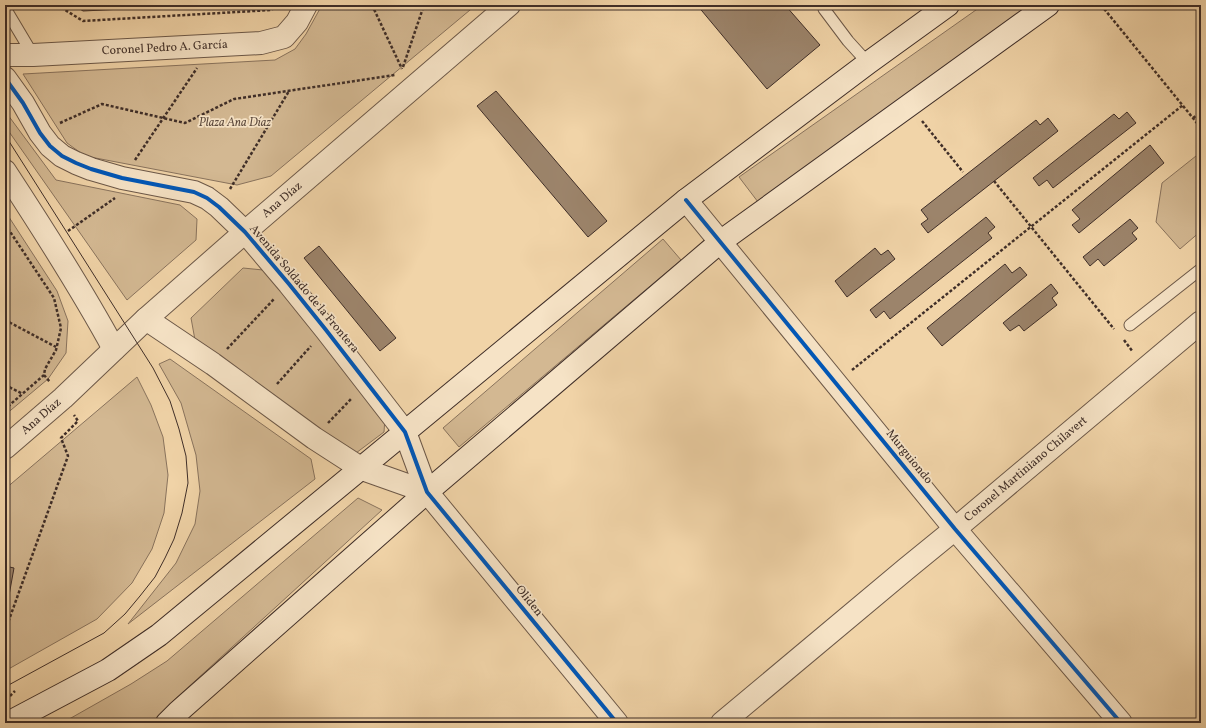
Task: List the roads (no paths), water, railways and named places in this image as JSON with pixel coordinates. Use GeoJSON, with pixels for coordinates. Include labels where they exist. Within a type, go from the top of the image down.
{"type":"FeatureCollection","features":[{"type":"Feature","properties":{"kind":"street","name":"Coronel Pedro A. García"},"geometry":{"type":"LineString","coordinates":[[5,55],[33,55],[261,43],[284,37],[298,22],[306,5]]}},
{"type":"Feature","properties":{"kind":"street","name":"Ana Díaz"},"geometry":{"type":"LineString","coordinates":[[5,448],[62,398],[146,319],[509,5]]}},
{"type":"Feature","properties":{"kind":"street"},"geometry":{"type":"LineString","coordinates":[[8,723],[108,670],[159,635],[362,469],[686,200],[868,63],[948,5]]}},
{"type":"Feature","properties":{"kind":"street"},"geometry":{"type":"LineString","coordinates":[[167,723],[427,492],[720,242],[1048,5]]}},
{"type":"Feature","properties":{"kind":"street","name":"Avenida Soldado de la Frontera"},"geometry":{"type":"LineString","coordinates":[[5,78],[23,103],[40,133],[50,146],[62,156],[76,164],[92,169],[194,192],[207,198],[219,207],[245,232],[326,330],[405,432],[427,492]]}},
{"type":"Feature","properties":{"kind":"street"},"geometry":{"type":"LineString","coordinates":[[5,171],[48,237],[114,349]]}},
{"type":"Feature","properties":{"kind":"street","name":"Murguiondo"},"geometry":{"type":"LineString","coordinates":[[686,200],[955,529],[1121,723]]}},
{"type":"Feature","properties":{"kind":"street"},"geometry":{"type":"LineString","coordinates":[[146,319],[213,364],[314,438],[362,469],[427,492]]}},
{"type":"Feature","properties":{"kind":"street","name":"Coronel Martiniano Chilavert"},"geometry":{"type":"LineString","coordinates":[[722,723],[1201,322]]}},
{"type":"Feature","properties":{"kind":"street","name":"Oliden"},"geometry":{"type":"LineString","coordinates":[[427,492],[617,723]]}},
{"type":"Feature","properties":{"kind":"lane"},"geometry":{"type":"LineString","coordinates":[[824,6],[848,41],[868,63]]}},
{"type":"Feature","properties":{"kind":"lane"},"geometry":{"type":"LineString","coordinates":[[5,8],[33,55]]}},
{"type":"Feature","properties":{"kind":"lane"},"geometry":{"type":"LineString","coordinates":[[1130,325],[1201,269]]}},
{"type":"Feature","properties":{"kind":"tram line"},"geometry":{"type":"LineString","coordinates":[[5,135],[153,368],[170,401],[179,429],[186,456],[188,483],[182,513],[174,539],[165,558],[155,577],[125,614],[104,633],[5,687]]}},
{"type":"Feature","properties":{"kind":"park label","name":"Plaza Ana Díaz"},"geometry":{"type":"Point","coordinates":[235,123]}}]}
